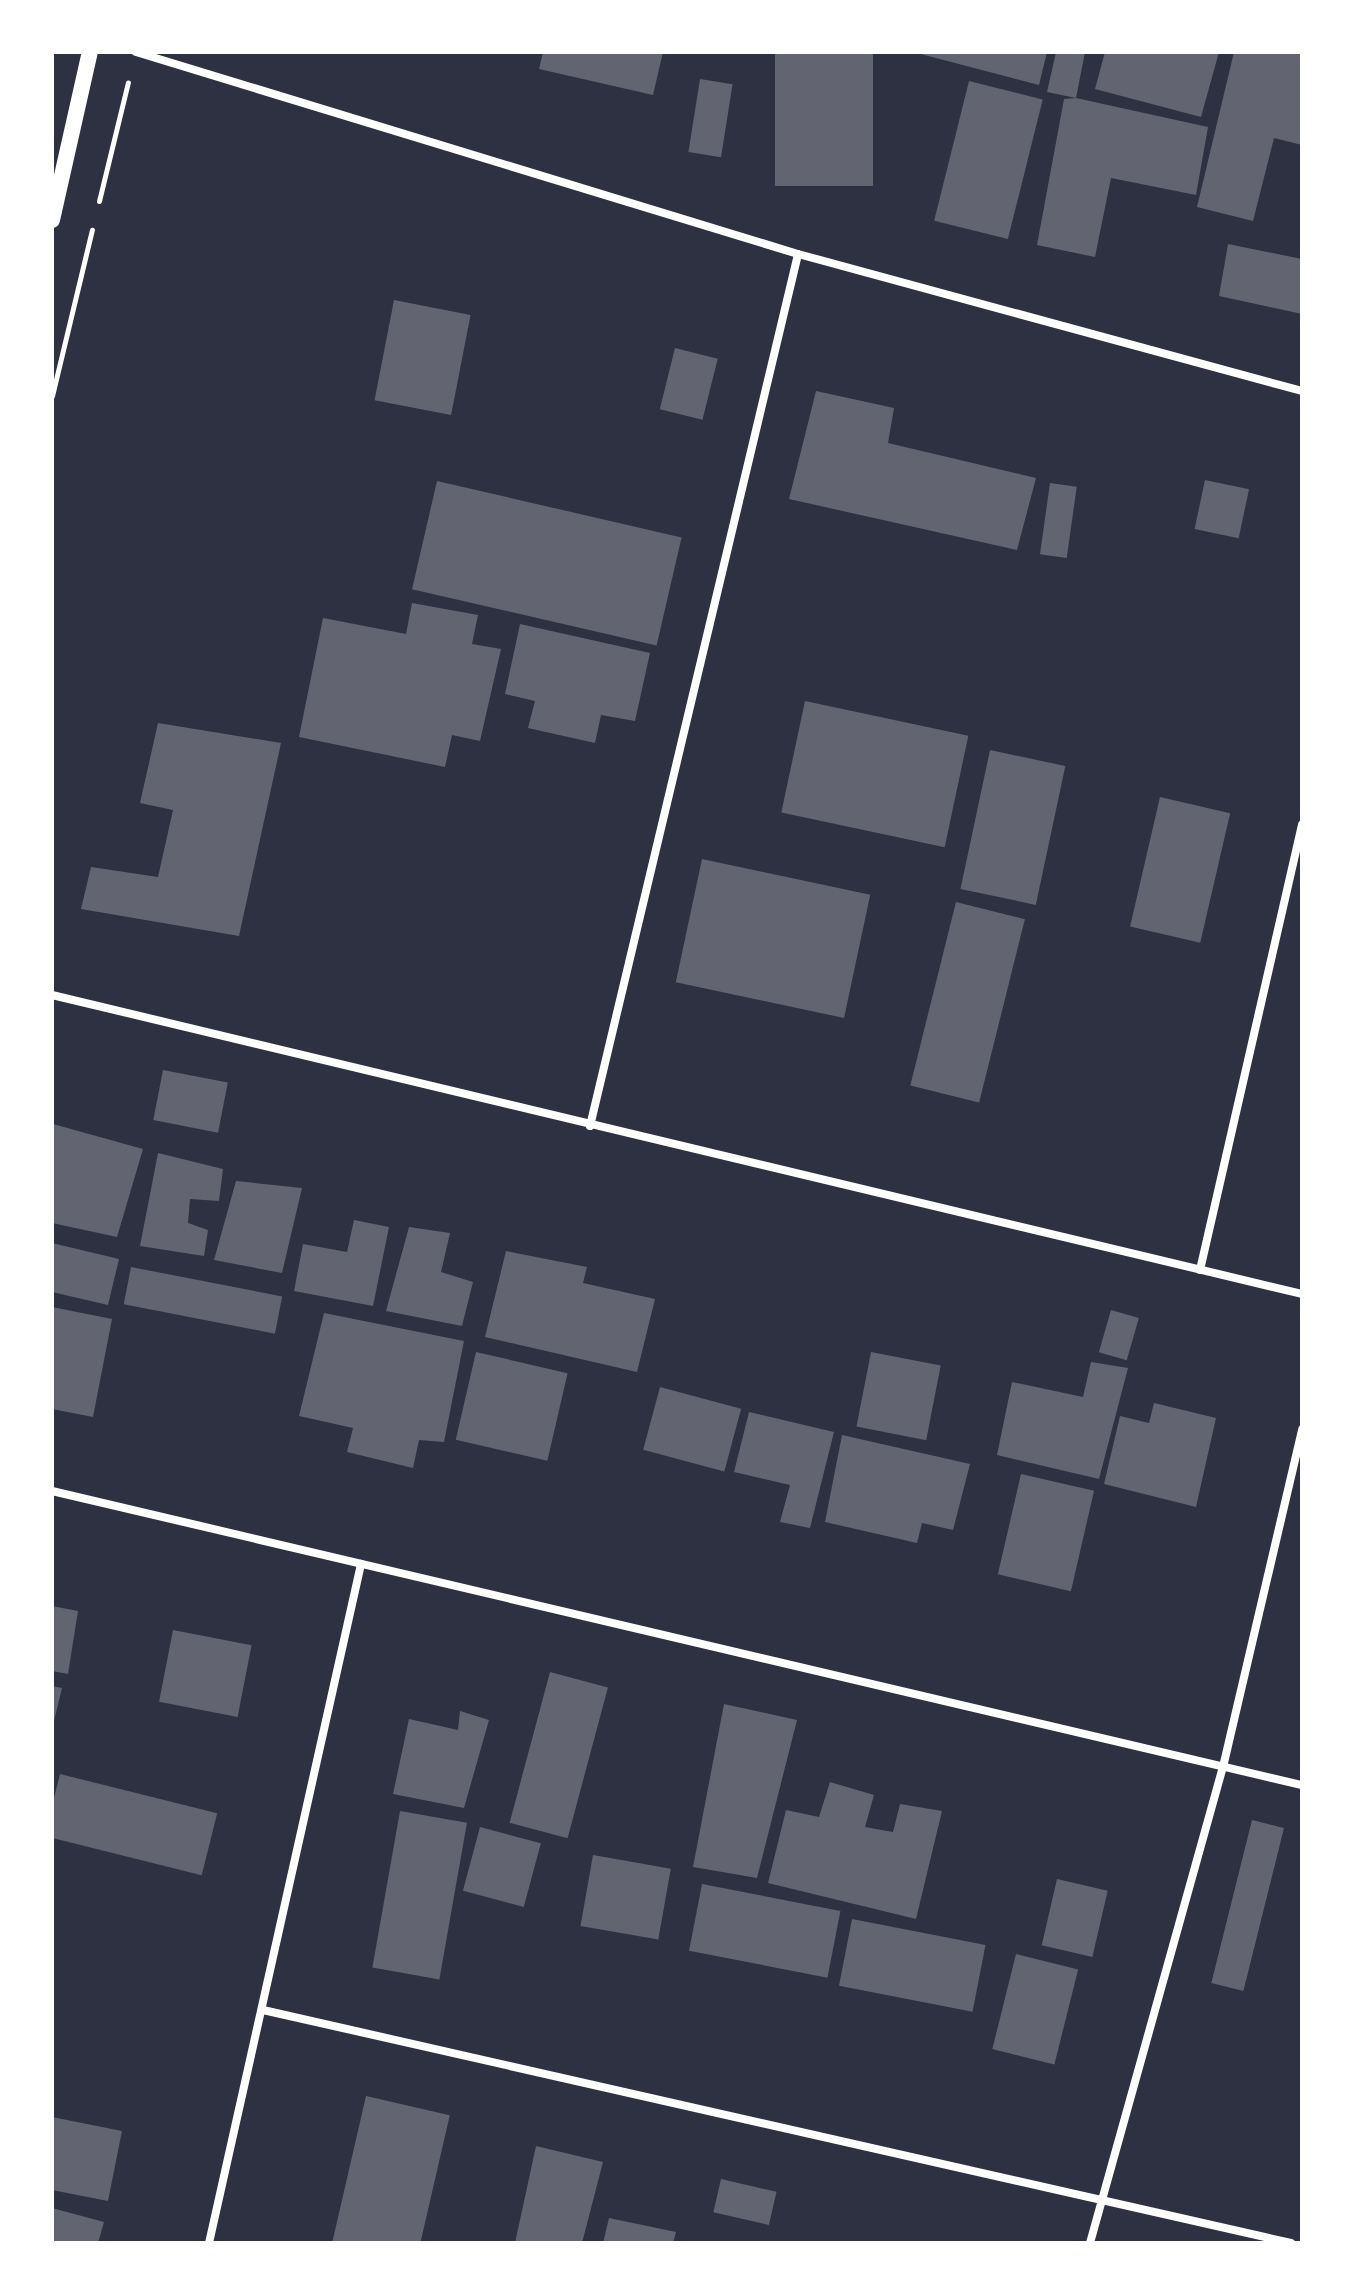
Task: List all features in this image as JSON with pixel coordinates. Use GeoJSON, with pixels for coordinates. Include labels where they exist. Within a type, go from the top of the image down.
{"type":"FeatureCollection","features":[{"type":"Feature","properties":{"kind":"main road"},"geometry":{"type":"LineString","coordinates":[[52,220],[90,52]]}},
{"type":"Feature","properties":{"kind":"street"},"geometry":{"type":"LineString","coordinates":[[136,52],[798,254],[1302,391]]}},
{"type":"Feature","properties":{"kind":"street"},"geometry":{"type":"LineString","coordinates":[[590,1126],[798,254]]}},
{"type":"Feature","properties":{"kind":"street"},"geometry":{"type":"LineString","coordinates":[[1200,1270],[1302,825]]}},
{"type":"Feature","properties":{"kind":"street"},"geometry":{"type":"LineString","coordinates":[[52,995],[1302,1294]]}},
{"type":"Feature","properties":{"kind":"street"},"geometry":{"type":"LineString","coordinates":[[1090,2243],[1223,1767],[1302,1429]]}},
{"type":"Feature","properties":{"kind":"street"},"geometry":{"type":"LineString","coordinates":[[52,1491],[1302,1785]]}},
{"type":"Feature","properties":{"kind":"street"},"geometry":{"type":"LineString","coordinates":[[209,2243],[361,1564]]}},
{"type":"Feature","properties":{"kind":"street"},"geometry":{"type":"LineString","coordinates":[[263,2010],[1291,2243]]}},
{"type":"Feature","properties":{"kind":"building"},"geometry":{"type":"Polygon","coordinates":[[[543,52],[663,52],[653,95],[539,69],[543,52]]]}},
{"type":"Feature","properties":{"kind":"building"},"geometry":{"type":"Polygon","coordinates":[[[775,52],[873,52],[873,186],[775,186],[775,52]]]}},
{"type":"Feature","properties":{"kind":"building"},"geometry":{"type":"Polygon","coordinates":[[[913,52],[1047,52],[1039,85],[913,52]]]}},
{"type":"Feature","properties":{"kind":"building"},"geometry":{"type":"Polygon","coordinates":[[[1056,52],[1085,52],[1076,98],[1047,92],[1056,52]]]}},
{"type":"Feature","properties":{"kind":"building"},"geometry":{"type":"Polygon","coordinates":[[[1105,52],[1219,52],[1201,117],[1095,89],[1105,52]]]}},
{"type":"Feature","properties":{"kind":"building"},"geometry":{"type":"Polygon","coordinates":[[[1234,52],[1302,52],[1302,145],[1274,138],[1253,221],[1197,207],[1234,52]]]}},
{"type":"Feature","properties":{"kind":"building"},"geometry":{"type":"Polygon","coordinates":[[[700,79],[733,84],[721,157],[688,152],[700,79]]]}},
{"type":"Feature","properties":{"kind":"building"},"geometry":{"type":"Polygon","coordinates":[[[969,81],[1043,99],[1008,239],[934,221],[969,81]]]}},
{"type":"Feature","properties":{"kind":"building"},"geometry":{"type":"Polygon","coordinates":[[[1076,98],[1208,127],[1196,195],[1111,178],[1095,257],[1037,245],[1064,99],[1076,98]]]}},
{"type":"Feature","properties":{"kind":"building"},"geometry":{"type":"Polygon","coordinates":[[[1228,244],[1302,259],[1302,314],[1219,296],[1228,244]]]}},
{"type":"Feature","properties":{"kind":"building"},"geometry":{"type":"Polygon","coordinates":[[[394,300],[471,315],[451,415],[375,400],[394,300]]]}},
{"type":"Feature","properties":{"kind":"building"},"geometry":{"type":"Polygon","coordinates":[[[675,348],[718,359],[702,420],[660,409],[675,348]]]}},
{"type":"Feature","properties":{"kind":"building"},"geometry":{"type":"Polygon","coordinates":[[[816,391],[894,408],[888,443],[1036,478],[1017,550],[789,499],[816,391]]]}},
{"type":"Feature","properties":{"kind":"building"},"geometry":{"type":"Polygon","coordinates":[[[1205,480],[1249,489],[1239,538],[1195,529],[1205,480]]]}},
{"type":"Feature","properties":{"kind":"building"},"geometry":{"type":"Polygon","coordinates":[[[437,481],[682,537],[657,646],[412,589],[437,481]]]}},
{"type":"Feature","properties":{"kind":"building"},"geometry":{"type":"Polygon","coordinates":[[[1050,483],[1077,487],[1067,558],[1040,554],[1050,483]]]}},
{"type":"Feature","properties":{"kind":"building"},"geometry":{"type":"Polygon","coordinates":[[[412,603],[478,615],[472,644],[501,649],[480,741],[452,735],[445,767],[299,737],[323,618],[406,634],[412,603]]]}},
{"type":"Feature","properties":{"kind":"building"},"geometry":{"type":"Polygon","coordinates":[[[520,624],[650,653],[635,721],[601,715],[595,743],[528,728],[535,701],[505,694],[520,624]]]}},
{"type":"Feature","properties":{"kind":"building"},"geometry":{"type":"Polygon","coordinates":[[[805,701],[968,736],[945,847],[781,813],[805,701]]]}},
{"type":"Feature","properties":{"kind":"building"},"geometry":{"type":"Polygon","coordinates":[[[158,723],[281,743],[239,936],[81,909],[91,867],[158,877],[173,810],[140,803],[158,723]]]}},
{"type":"Feature","properties":{"kind":"building"},"geometry":{"type":"Polygon","coordinates":[[[990,750],[1065,766],[1036,905],[960,889],[990,750]]]}},
{"type":"Feature","properties":{"kind":"building"},"geometry":{"type":"Polygon","coordinates":[[[1160,797],[1230,813],[1200,943],[1130,927],[1160,797]]]}},
{"type":"Feature","properties":{"kind":"building"},"geometry":{"type":"Polygon","coordinates":[[[702,859],[870,895],[844,1018],[676,982],[702,859]]]}},
{"type":"Feature","properties":{"kind":"building"},"geometry":{"type":"Polygon","coordinates":[[[956,902],[1025,919],[979,1103],[910,1085],[956,902]]]}},
{"type":"Feature","properties":{"kind":"building"},"geometry":{"type":"Polygon","coordinates":[[[163,1070],[228,1083],[218,1133],[153,1120],[163,1070]]]}},
{"type":"Feature","properties":{"kind":"building"},"geometry":{"type":"Polygon","coordinates":[[[53,1124],[143,1149],[117,1237],[52,1223],[53,1124]]]}},
{"type":"Feature","properties":{"kind":"building"},"geometry":{"type":"Polygon","coordinates":[[[158,1153],[223,1169],[219,1201],[190,1199],[188,1223],[208,1230],[204,1256],[140,1246],[158,1153]]]}},
{"type":"Feature","properties":{"kind":"building"},"geometry":{"type":"Polygon","coordinates":[[[236,1181],[302,1188],[282,1273],[214,1260],[236,1181]]]}},
{"type":"Feature","properties":{"kind":"building"},"geometry":{"type":"Polygon","coordinates":[[[354,1220],[389,1227],[373,1306],[294,1291],[303,1244],[347,1252],[354,1220]]]}},
{"type":"Feature","properties":{"kind":"building"},"geometry":{"type":"Polygon","coordinates":[[[409,1227],[450,1233],[441,1272],[473,1282],[462,1326],[386,1311],[409,1227]]]}},
{"type":"Feature","properties":{"kind":"building"},"geometry":{"type":"Polygon","coordinates":[[[52,1243],[119,1259],[108,1305],[52,1292],[52,1243]]]}},
{"type":"Feature","properties":{"kind":"building"},"geometry":{"type":"Polygon","coordinates":[[[506,1251],[587,1267],[583,1283],[655,1299],[637,1372],[485,1337],[506,1251]]]}},
{"type":"Feature","properties":{"kind":"building"},"geometry":{"type":"Polygon","coordinates":[[[131,1267],[282,1296],[275,1334],[124,1304],[131,1267]]]}},
{"type":"Feature","properties":{"kind":"building"},"geometry":{"type":"Polygon","coordinates":[[[52,1307],[112,1319],[93,1417],[52,1409],[52,1307]]]}},
{"type":"Feature","properties":{"kind":"building"},"geometry":{"type":"Polygon","coordinates":[[[1111,1310],[1139,1318],[1127,1360],[1099,1352],[1111,1310]]]}},
{"type":"Feature","properties":{"kind":"building"},"geometry":{"type":"Polygon","coordinates":[[[324,1313],[464,1341],[444,1442],[419,1440],[413,1468],[347,1452],[353,1428],[299,1416],[324,1313]]]}},
{"type":"Feature","properties":{"kind":"building"},"geometry":{"type":"Polygon","coordinates":[[[476,1352],[568,1373],[547,1461],[456,1440],[476,1352]]]}},
{"type":"Feature","properties":{"kind":"building"},"geometry":{"type":"Polygon","coordinates":[[[871,1352],[941,1366],[926,1440],[856,1427],[871,1352]]]}},
{"type":"Feature","properties":{"kind":"building"},"geometry":{"type":"Polygon","coordinates":[[[1091,1362],[1128,1368],[1099,1479],[997,1455],[1012,1382],[1083,1397],[1091,1362]]]}},
{"type":"Feature","properties":{"kind":"building"},"geometry":{"type":"Polygon","coordinates":[[[660,1387],[741,1409],[724,1472],[643,1450],[660,1387]]]}},
{"type":"Feature","properties":{"kind":"building"},"geometry":{"type":"Polygon","coordinates":[[[1154,1403],[1216,1418],[1196,1507],[1104,1484],[1120,1416],[1149,1423],[1154,1403]]]}},
{"type":"Feature","properties":{"kind":"building"},"geometry":{"type":"Polygon","coordinates":[[[749,1412],[834,1432],[810,1528],[780,1522],[790,1485],[734,1472],[749,1412]]]}},
{"type":"Feature","properties":{"kind":"building"},"geometry":{"type":"Polygon","coordinates":[[[842,1435],[970,1464],[953,1530],[922,1523],[917,1543],[825,1522],[842,1435]]]}},
{"type":"Feature","properties":{"kind":"building"},"geometry":{"type":"Polygon","coordinates":[[[1021,1474],[1094,1491],[1071,1591],[998,1574],[1021,1474]]]}},
{"type":"Feature","properties":{"kind":"building"},"geometry":{"type":"Polygon","coordinates":[[[52,1606],[78,1611],[68,1674],[52,1671],[52,1606]]]}},
{"type":"Feature","properties":{"kind":"building"},"geometry":{"type":"Polygon","coordinates":[[[173,1630],[252,1645],[238,1717],[159,1702],[173,1630]]]}},
{"type":"Feature","properties":{"kind":"building"},"geometry":{"type":"Polygon","coordinates":[[[550,1672],[608,1688],[568,1838],[510,1823],[550,1672]]]}},
{"type":"Feature","properties":{"kind":"building"},"geometry":{"type":"Polygon","coordinates":[[[52,1686],[62,1688],[53,1725],[52,1725],[52,1686]]]}},
{"type":"Feature","properties":{"kind":"building"},"geometry":{"type":"Polygon","coordinates":[[[724,1704],[797,1720],[757,1878],[693,1867],[724,1704]]]}},
{"type":"Feature","properties":{"kind":"building"},"geometry":{"type":"Polygon","coordinates":[[[460,1711],[489,1720],[464,1808],[393,1794],[409,1719],[458,1730],[460,1711]]]}},
{"type":"Feature","properties":{"kind":"building"},"geometry":{"type":"Polygon","coordinates":[[[60,1774],[217,1813],[202,1875],[52,1838],[52,1806],[60,1774]]]}},
{"type":"Feature","properties":{"kind":"building"},"geometry":{"type":"Polygon","coordinates":[[[830,1782],[874,1795],[865,1827],[893,1832],[900,1804],[942,1811],[916,1919],[768,1883],[786,1810],[819,1817],[830,1782]]]}},
{"type":"Feature","properties":{"kind":"building"},"geometry":{"type":"Polygon","coordinates":[[[400,1811],[467,1823],[439,1979],[372,1968],[400,1811]]]}},
{"type":"Feature","properties":{"kind":"building"},"geometry":{"type":"Polygon","coordinates":[[[1252,1820],[1284,1828],[1243,1991],[1211,1983],[1252,1820]]]}},
{"type":"Feature","properties":{"kind":"building"},"geometry":{"type":"Polygon","coordinates":[[[480,1827],[541,1843],[524,1907],[463,1891],[480,1827]]]}},
{"type":"Feature","properties":{"kind":"building"},"geometry":{"type":"Polygon","coordinates":[[[593,1855],[671,1869],[658,1940],[580,1926],[593,1855]]]}},
{"type":"Feature","properties":{"kind":"building"},"geometry":{"type":"Polygon","coordinates":[[[1057,1879],[1108,1891],[1092,1957],[1042,1945],[1057,1879]]]}},
{"type":"Feature","properties":{"kind":"building"},"geometry":{"type":"Polygon","coordinates":[[[702,1884],[840,1911],[827,1978],[689,1951],[702,1884]]]}},
{"type":"Feature","properties":{"kind":"building"},"geometry":{"type":"Polygon","coordinates":[[[852,1919],[986,1945],[973,2012],[839,1986],[852,1919]]]}},
{"type":"Feature","properties":{"kind":"building"},"geometry":{"type":"Polygon","coordinates":[[[1016,1954],[1078,1969],[1054,2065],[992,2049],[1016,1954]]]}},
{"type":"Feature","properties":{"kind":"building"},"geometry":{"type":"Polygon","coordinates":[[[366,2096],[450,2115],[420,2243],[332,2243],[366,2096]]]}},
{"type":"Feature","properties":{"kind":"building"},"geometry":{"type":"Polygon","coordinates":[[[52,2117],[122,2131],[108,2201],[52,2190],[52,2117]]]}},
{"type":"Feature","properties":{"kind":"building"},"geometry":{"type":"Polygon","coordinates":[[[536,2146],[603,2162],[582,2243],[515,2243],[536,2146]]]}},
{"type":"Feature","properties":{"kind":"building"},"geometry":{"type":"Polygon","coordinates":[[[721,2179],[777,2192],[769,2225],[713,2212],[721,2179]]]}},
{"type":"Feature","properties":{"kind":"building"},"geometry":{"type":"Polygon","coordinates":[[[52,2208],[104,2222],[98,2243],[52,2243],[52,2208]]]}},
{"type":"Feature","properties":{"kind":"building"},"geometry":{"type":"Polygon","coordinates":[[[609,2218],[676,2232],[673,2243],[603,2243],[609,2218]]]}}]}
